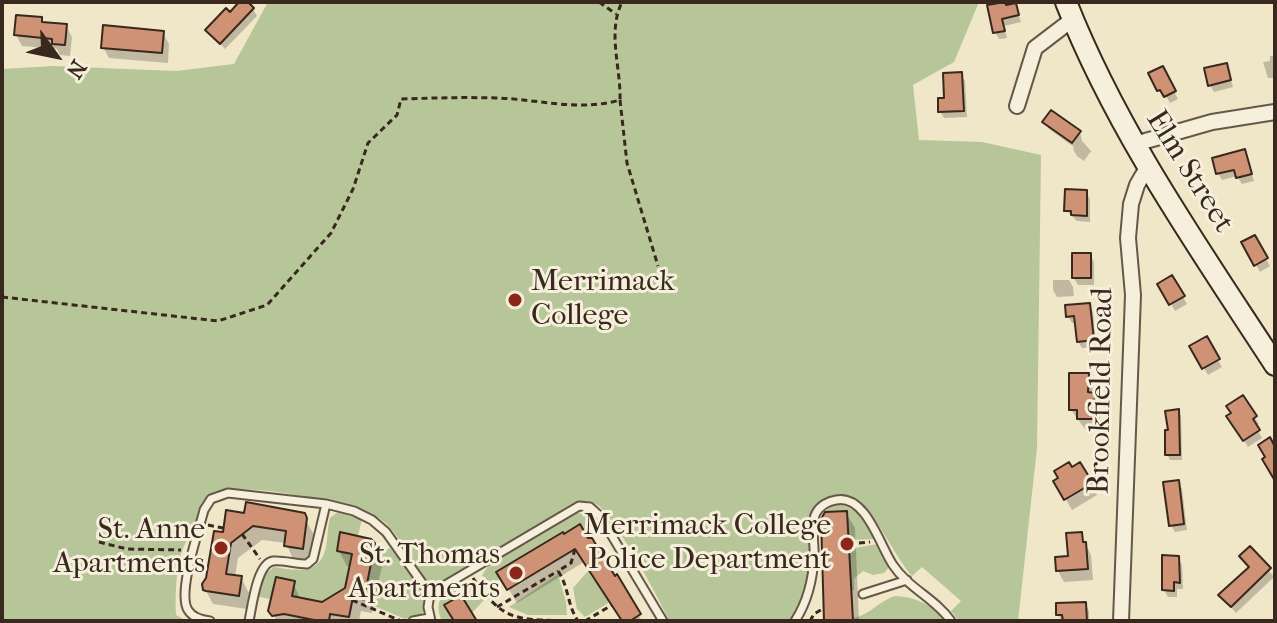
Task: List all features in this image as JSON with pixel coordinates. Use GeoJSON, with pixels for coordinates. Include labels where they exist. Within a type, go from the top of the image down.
{"type":"FeatureCollection","features":[{"type":"Feature","properties":{"kind":"main road","name":"Elm Street"},"geometry":{"type":"LineString","coordinates":[[1070,11],[1106,93],[1135,144],[1275,365]]}},
{"type":"Feature","properties":{"kind":"street"},"geometry":{"type":"LineString","coordinates":[[1017,106],[1035,48],[1070,11]]}},
{"type":"Feature","properties":{"kind":"street"},"geometry":{"type":"LineString","coordinates":[[1135,144],[1212,122],[1275,112]]}},
{"type":"Feature","properties":{"kind":"street","name":"Brookfield Road"},"geometry":{"type":"LineString","coordinates":[[1121,621],[1133,295],[1128,238],[1131,204],[1148,166]]}},
{"type":"Feature","properties":{"kind":"lane"},"geometry":{"type":"LineString","coordinates":[[210,621],[191,614],[186,607],[184,592],[204,510],[211,499],[228,493],[326,504],[354,511],[372,520],[403,554],[430,594],[430,619],[413,621]]}},
{"type":"Feature","properties":{"kind":"lane"},"geometry":{"type":"LineString","coordinates":[[795,621],[810,588],[814,519],[823,505],[846,499],[857,506],[894,566],[951,621]]}},
{"type":"Feature","properties":{"kind":"lane"},"geometry":{"type":"LineString","coordinates":[[249,621],[265,565],[272,561],[307,564],[313,559],[326,504]]}},
{"type":"Feature","properties":{"kind":"lane"},"geometry":{"type":"LineString","coordinates":[[430,594],[564,513],[579,506],[590,507],[610,530],[663,621]]}},
{"type":"Feature","properties":{"kind":"lane"},"geometry":{"type":"LineString","coordinates":[[863,594],[907,580]]}},
{"type":"Feature","properties":{"kind":"path"},"geometry":{"type":"LineString","coordinates":[[599,2],[616,14]]}},
{"type":"Feature","properties":{"kind":"path"},"geometry":{"type":"LineString","coordinates":[[622,2],[616,14],[614,35],[627,163],[658,266]]}},
{"type":"Feature","properties":{"kind":"path"},"geometry":{"type":"LineString","coordinates":[[2,297],[218,321],[267,305],[331,233],[353,189],[368,143],[397,115],[401,99],[495,98],[566,106],[599,106],[620,100]]}},
{"type":"Feature","properties":{"kind":"path"},"geometry":{"type":"LineString","coordinates":[[242,534],[265,565]]}},
{"type":"Feature","properties":{"kind":"path"},"geometry":{"type":"LineString","coordinates":[[849,544],[881,541]]}},
{"type":"Feature","properties":{"kind":"path"},"geometry":{"type":"LineString","coordinates":[[99,542],[127,549],[193,552]]}},
{"type":"Feature","properties":{"kind":"path"},"geometry":{"type":"LineString","coordinates":[[497,607],[571,563],[575,549]]}},
{"type":"Feature","properties":{"kind":"path"},"geometry":{"type":"LineString","coordinates":[[468,570],[488,599],[513,617],[564,621]]}},
{"type":"Feature","properties":{"kind":"path"},"geometry":{"type":"LineString","coordinates":[[558,571],[566,582],[571,611],[578,621]]}},
{"type":"Feature","properties":{"kind":"path"},"geometry":{"type":"LineString","coordinates":[[352,600],[401,621]]}},
{"type":"Feature","properties":{"kind":"path"},"geometry":{"type":"LineString","coordinates":[[585,621],[612,605]]}},
{"type":"Feature","properties":{"kind":"path"},"geometry":{"type":"LineString","coordinates":[[810,621],[814,614],[824,608]]}},
{"type":"Feature","properties":{"kind":"green space","name":"Merrimack College"},"geometry":{"type":"Polygon","coordinates":[[[268,2],[979,2],[954,62],[913,85],[919,140],[982,142],[1041,155],[1037,448],[1018,621],[959,621],[951,611],[961,601],[922,567],[912,576],[864,506],[846,495],[828,497],[814,509],[807,585],[791,621],[669,621],[626,543],[607,515],[593,503],[575,502],[437,587],[424,577],[390,528],[370,514],[297,495],[245,489],[210,494],[200,506],[180,558],[177,578],[176,615],[187,621],[2,621],[2,69],[54,66],[176,71],[234,64],[268,2]]]}},
{"type":"Feature","properties":{"kind":"green space"},"geometry":{"type":"Polygon","coordinates":[[[840,504],[856,511],[876,539],[848,540],[847,511],[822,512],[831,505],[840,504]]]}},
{"type":"Feature","properties":{"kind":"green space"},"geometry":{"type":"Polygon","coordinates":[[[339,511],[362,519],[358,536],[340,533],[337,551],[352,554],[344,593],[327,603],[292,596],[294,581],[276,577],[271,599],[259,597],[264,575],[274,567],[304,570],[321,559],[330,518],[339,511]]]}},
{"type":"Feature","properties":{"kind":"green space"},"geometry":{"type":"Polygon","coordinates":[[[576,513],[591,514],[602,526],[587,536],[580,524],[564,534],[562,532],[497,572],[500,579],[487,585],[482,575],[489,565],[576,513]]]}},
{"type":"Feature","properties":{"kind":"green space"},"geometry":{"type":"Polygon","coordinates":[[[878,544],[890,566],[884,573],[873,575],[863,571],[854,579],[854,590],[851,591],[849,549],[878,544]]]}},
{"type":"Feature","properties":{"kind":"green space"},"geometry":{"type":"Polygon","coordinates":[[[390,548],[410,570],[420,587],[424,605],[422,615],[405,619],[353,597],[364,598],[372,557],[390,548]]]}},
{"type":"Feature","properties":{"kind":"green space"},"geometry":{"type":"Polygon","coordinates":[[[588,571],[610,602],[585,617],[577,609],[573,588],[588,571]]]}},
{"type":"Feature","properties":{"kind":"green space"},"geometry":{"type":"Polygon","coordinates":[[[558,574],[567,615],[528,615],[509,607],[558,574]]]}},
{"type":"Feature","properties":{"kind":"green space"},"geometry":{"type":"Polygon","coordinates":[[[464,582],[470,583],[484,600],[472,613],[461,595],[445,605],[454,621],[442,621],[439,607],[442,597],[464,582]]]}},
{"type":"Feature","properties":{"kind":"green space"},"geometry":{"type":"Polygon","coordinates":[[[895,596],[924,603],[947,621],[854,621],[853,618],[895,596]]]}},
{"type":"Feature","properties":{"kind":"building"},"geometry":{"type":"Polygon","coordinates":[[[239,2],[248,2],[254,8],[220,44],[205,30],[226,8],[230,12],[239,2]]]}},
{"type":"Feature","properties":{"kind":"building"},"geometry":{"type":"Polygon","coordinates":[[[1005,2],[1006,5],[1016,3],[1019,15],[1002,19],[1005,31],[993,33],[987,5],[1005,2]]]}},
{"type":"Feature","properties":{"kind":"building"},"geometry":{"type":"Polygon","coordinates":[[[16,15],[42,17],[42,22],[67,24],[65,45],[52,44],[52,39],[14,35],[16,15]]]}},
{"type":"Feature","properties":{"kind":"building"},"geometry":{"type":"Polygon","coordinates":[[[103,25],[164,31],[162,53],[101,48],[103,25]]]}},
{"type":"Feature","properties":{"kind":"building"},"geometry":{"type":"Polygon","coordinates":[[[1227,63],[1231,80],[1208,86],[1204,68],[1227,63]]]}},
{"type":"Feature","properties":{"kind":"building"},"geometry":{"type":"Polygon","coordinates":[[[1163,66],[1176,91],[1164,97],[1160,90],[1157,91],[1148,73],[1163,66]]]}},
{"type":"Feature","properties":{"kind":"building"},"geometry":{"type":"Polygon","coordinates":[[[962,72],[964,111],[938,112],[938,98],[944,98],[943,73],[962,72]]]}},
{"type":"Feature","properties":{"kind":"building"},"geometry":{"type":"Polygon","coordinates":[[[1051,110],[1081,131],[1072,143],[1042,122],[1051,110]]]}},
{"type":"Feature","properties":{"kind":"building"},"geometry":{"type":"Polygon","coordinates":[[[1245,149],[1252,174],[1236,178],[1234,170],[1216,174],[1212,158],[1245,149]]]}},
{"type":"Feature","properties":{"kind":"building"},"geometry":{"type":"Polygon","coordinates":[[[1065,189],[1087,190],[1087,216],[1071,215],[1071,211],[1064,211],[1065,189]]]}},
{"type":"Feature","properties":{"kind":"building"},"geometry":{"type":"Polygon","coordinates":[[[1255,235],[1268,258],[1254,266],[1241,242],[1255,235]]]}},
{"type":"Feature","properties":{"kind":"building"},"geometry":{"type":"Polygon","coordinates":[[[1072,253],[1091,253],[1091,278],[1072,278],[1072,253]]]}},
{"type":"Feature","properties":{"kind":"building"},"geometry":{"type":"Polygon","coordinates":[[[1172,275],[1185,296],[1169,305],[1157,284],[1172,275]]]}},
{"type":"Feature","properties":{"kind":"building"},"geometry":{"type":"Polygon","coordinates":[[[1090,303],[1094,340],[1077,342],[1074,316],[1066,317],[1065,305],[1090,303]]]}},
{"type":"Feature","properties":{"kind":"building"},"geometry":{"type":"Polygon","coordinates":[[[1207,336],[1220,359],[1202,369],[1189,346],[1207,336]]]}},
{"type":"Feature","properties":{"kind":"building"},"geometry":{"type":"Polygon","coordinates":[[[1069,373],[1089,373],[1088,392],[1095,393],[1094,419],[1077,419],[1077,410],[1069,410],[1069,373]]]}},
{"type":"Feature","properties":{"kind":"building"},"geometry":{"type":"Polygon","coordinates":[[[1243,395],[1257,416],[1253,419],[1260,430],[1243,441],[1226,416],[1231,413],[1226,406],[1243,395]]]}},
{"type":"Feature","properties":{"kind":"building"},"geometry":{"type":"Polygon","coordinates":[[[1179,409],[1180,455],[1165,455],[1165,430],[1168,430],[1165,411],[1179,409]]]}},
{"type":"Feature","properties":{"kind":"building"},"geometry":{"type":"Polygon","coordinates":[[[1270,437],[1275,447],[1275,481],[1258,445],[1270,437]]]}},
{"type":"Feature","properties":{"kind":"building"},"geometry":{"type":"Polygon","coordinates":[[[1069,462],[1072,467],[1080,462],[1093,483],[1064,500],[1053,481],[1058,478],[1054,471],[1069,462]]]}},
{"type":"Feature","properties":{"kind":"building"},"geometry":{"type":"Polygon","coordinates":[[[1179,480],[1184,524],[1169,526],[1163,482],[1179,480]]]}},
{"type":"Feature","properties":{"kind":"building","name":"St. Anne Apartments"},"geometry":{"type":"Polygon","coordinates":[[[246,502],[305,513],[303,549],[284,546],[286,531],[253,526],[231,543],[226,574],[242,576],[239,596],[203,590],[214,531],[223,532],[226,510],[244,513],[246,502]]]}},
{"type":"Feature","properties":{"kind":"building"},"geometry":{"type":"Polygon","coordinates":[[[847,511],[853,621],[824,621],[821,519],[825,512],[847,511]]]}},
{"type":"Feature","properties":{"kind":"building","name":"St. Thomas Apartments"},"geometry":{"type":"Polygon","coordinates":[[[580,524],[615,576],[617,574],[641,614],[630,621],[622,621],[575,549],[507,590],[496,572],[580,524]]]}},
{"type":"Feature","properties":{"kind":"building","name":"St. Anne Apartments"},"geometry":{"type":"Polygon","coordinates":[[[340,532],[371,539],[375,543],[364,599],[353,597],[349,617],[330,614],[329,621],[284,614],[272,616],[268,611],[276,577],[295,581],[292,596],[322,602],[345,588],[352,554],[337,551],[340,532]]]}},
{"type":"Feature","properties":{"kind":"building"},"geometry":{"type":"Polygon","coordinates":[[[1082,532],[1088,569],[1056,571],[1055,557],[1068,556],[1066,533],[1082,532]]]}},
{"type":"Feature","properties":{"kind":"building"},"geometry":{"type":"Polygon","coordinates":[[[1250,546],[1271,568],[1231,607],[1218,595],[1249,567],[1239,556],[1250,546]]]}},
{"type":"Feature","properties":{"kind":"building"},"geometry":{"type":"Polygon","coordinates":[[[1162,555],[1179,556],[1180,583],[1174,582],[1174,591],[1162,590],[1162,555]]]}},
{"type":"Feature","properties":{"kind":"building","name":"St. Thomas Apartments"},"geometry":{"type":"Polygon","coordinates":[[[461,595],[477,621],[454,621],[444,605],[461,595]]]}},
{"type":"Feature","properties":{"kind":"building"},"geometry":{"type":"Polygon","coordinates":[[[1086,602],[1087,621],[1063,621],[1062,615],[1056,615],[1056,603],[1086,602]]]}},
{"type":"Feature","properties":{"kind":"place","name":"Merrimack College"},"geometry":{"type":"Point","coordinates":[515,300]}},
{"type":"Feature","properties":{"kind":"place","name":"Merrimack College Police Department"},"geometry":{"type":"Point","coordinates":[847,544]}},
{"type":"Feature","properties":{"kind":"place","name":"St. Anne Apartments"},"geometry":{"type":"Point","coordinates":[221,548]}},
{"type":"Feature","properties":{"kind":"place","name":"St. Thomas Apartments"},"geometry":{"type":"Point","coordinates":[516,573]}}]}
